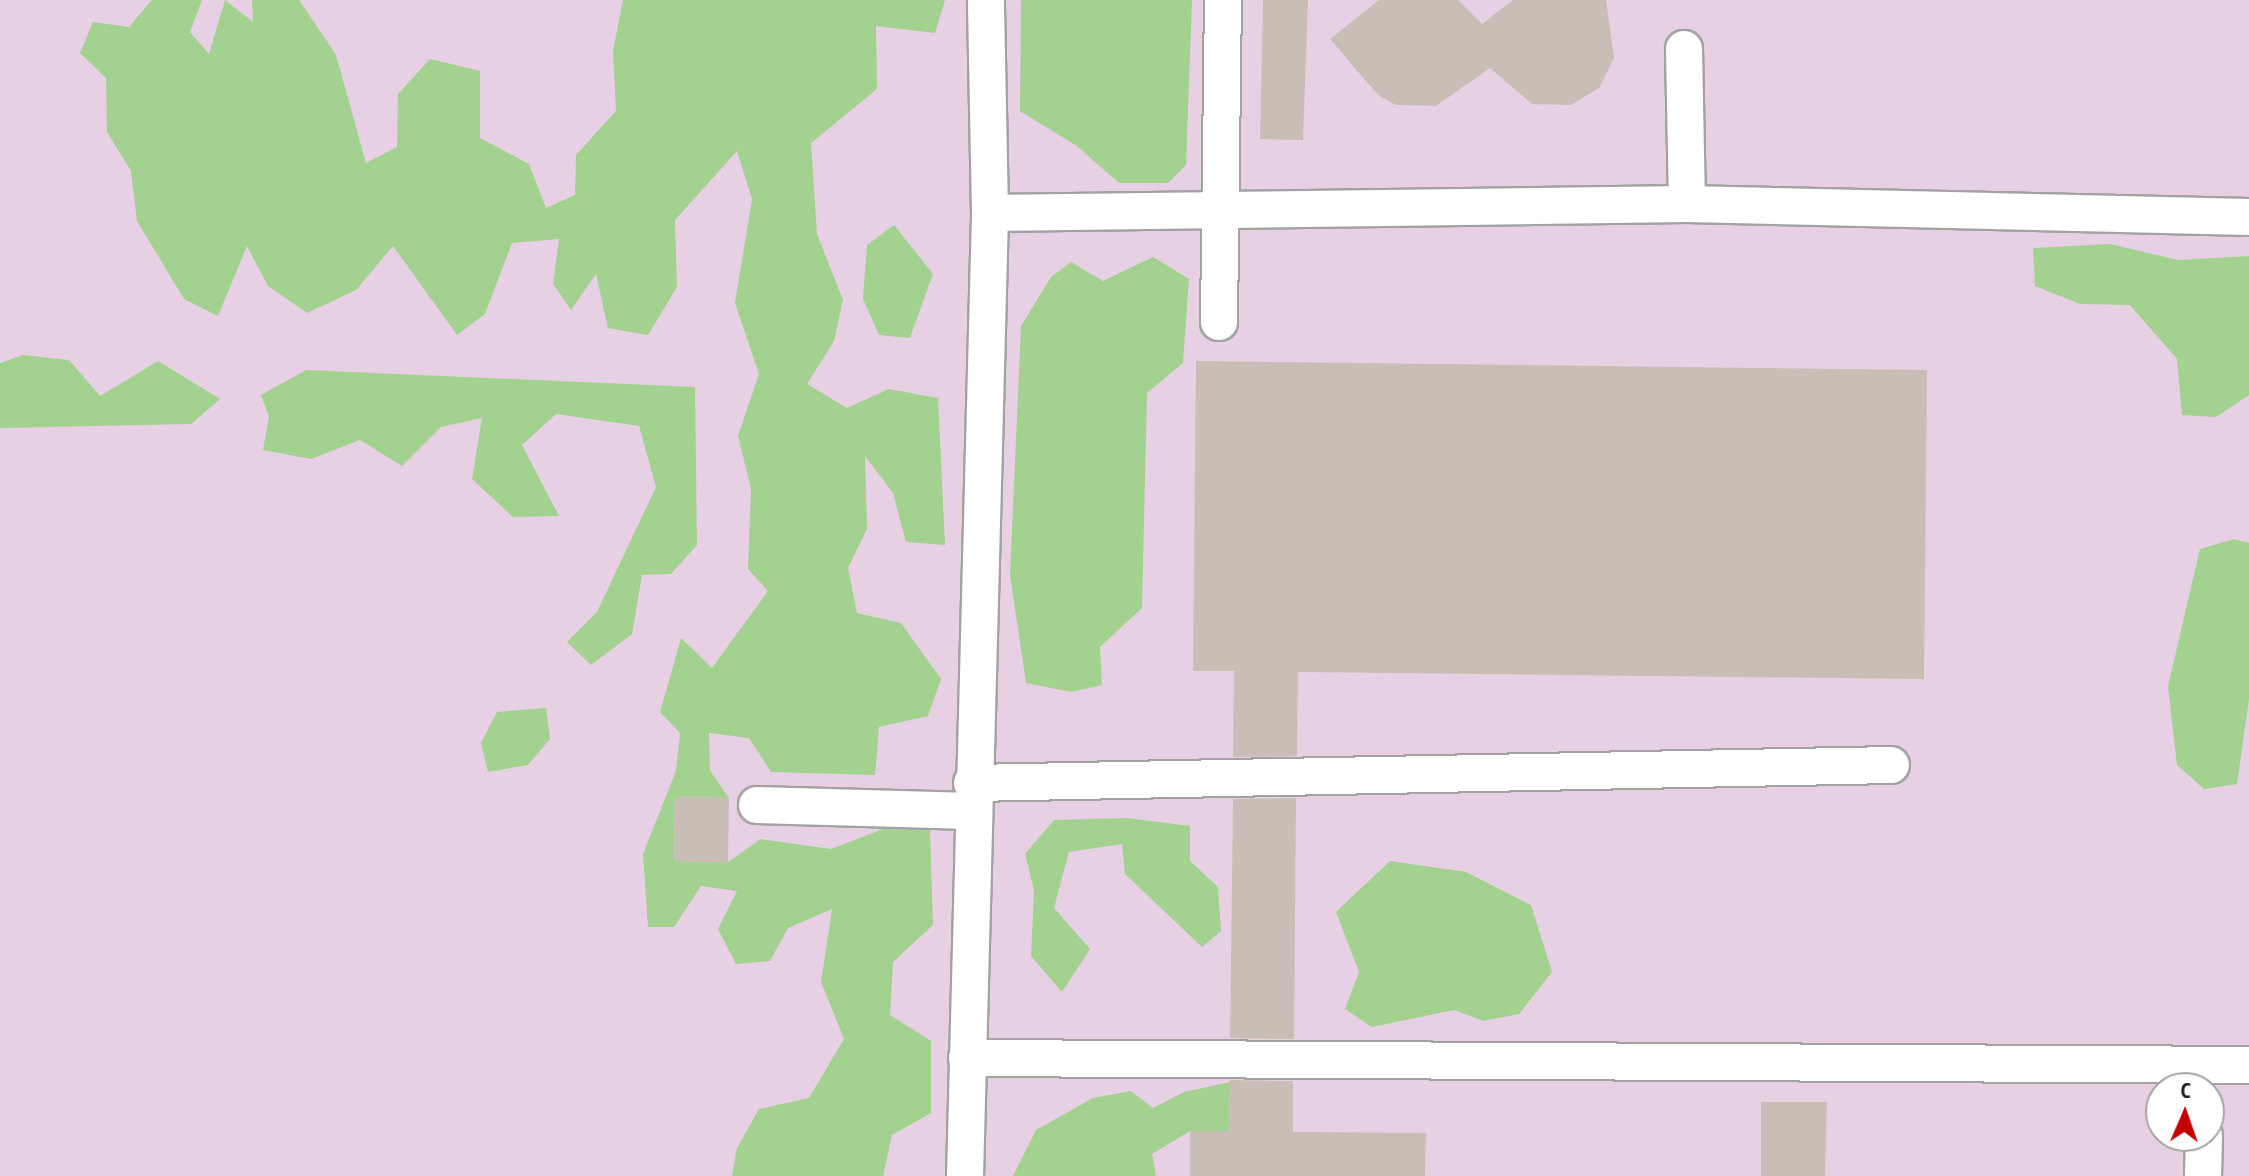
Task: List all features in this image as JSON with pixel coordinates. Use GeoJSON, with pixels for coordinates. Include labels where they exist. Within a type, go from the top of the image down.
{"type":"FeatureCollection","features":[{"type":"Feature","properties":{"kind":"lane"},"geometry":{"type":"LineString","coordinates":[[965,1176],[972,797],[990,213],[986,0]]}},
{"type":"Feature","properties":{"kind":"lane"},"geometry":{"type":"LineString","coordinates":[[1219,322],[1224,210],[1223,0]]}},
{"type":"Feature","properties":{"kind":"lane"},"geometry":{"type":"LineString","coordinates":[[1684,49],[1687,204]]}},
{"type":"Feature","properties":{"kind":"lane"},"geometry":{"type":"LineString","coordinates":[[990,213],[1687,204],[2249,217]]}},
{"type":"Feature","properties":{"kind":"lane"},"geometry":{"type":"LineString","coordinates":[[757,805],[1891,765]]}},
{"type":"Feature","properties":{"kind":"lane"},"geometry":{"type":"LineString","coordinates":[[967,1058],[2145,1076]]}},
{"type":"Feature","properties":{"kind":"lane"},"geometry":{"type":"LineString","coordinates":[[2223,1072],[2249,1065]]}},
{"type":"Feature","properties":{"kind":"lane"},"geometry":{"type":"LineString","coordinates":[[2203,1176],[2204,1152]]}},
{"type":"Feature","properties":{"kind":"shaded area"},"geometry":{"type":"Polygon","coordinates":[[[0,0],[2249,0],[2249,1176],[0,1176],[0,0]]]}},
{"type":"Feature","properties":{"kind":"green space"},"geometry":{"type":"Polygon","coordinates":[[[152,0],[202,0],[190,32],[209,54],[225,0],[253,22],[252,0],[299,0],[336,55],[366,163],[397,147],[398,94],[430,59],[480,71],[480,138],[529,164],[546,208],[575,195],[576,155],[616,111],[613,51],[623,0],[945,0],[935,33],[876,26],[877,89],[811,143],[817,234],[843,300],[834,341],[807,384],[847,408],[889,389],[938,398],[945,545],[906,542],[893,493],[865,456],[867,529],[848,568],[857,613],[901,623],[941,679],[928,716],[879,727],[875,775],[771,772],[749,738],[709,733],[710,770],[729,798],[675,797],[674,861],[728,862],[761,839],[831,849],[883,829],[930,830],[933,925],[893,962],[890,1015],[931,1041],[931,1113],[892,1135],[883,1176],[732,1176],[737,1148],[759,1109],[809,1098],[844,1039],[821,982],[832,909],[788,928],[770,961],[736,964],[718,929],[737,891],[701,886],[674,927],[648,927],[643,854],[676,771],[680,733],[660,712],[681,638],[712,668],[768,591],[748,569],[751,489],[738,436],[759,374],[735,303],[752,199],[737,151],[675,220],[677,287],[648,335],[608,328],[596,274],[571,310],[553,284],[559,239],[512,243],[485,314],[457,335],[393,246],[356,290],[307,313],[268,286],[247,246],[218,316],[184,299],[137,221],[131,171],[107,132],[106,78],[80,53],[93,22],[129,27],[152,0]]]}},
{"type":"Feature","properties":{"kind":"green space"},"geometry":{"type":"Polygon","coordinates":[[[1021,0],[1192,0],[1186,165],[1168,183],[1119,183],[1077,146],[1020,111],[1021,0]]]}},
{"type":"Feature","properties":{"kind":"green space"},"geometry":{"type":"Polygon","coordinates":[[[894,225],[933,274],[910,338],[879,335],[863,299],[867,245],[894,225]]]}},
{"type":"Feature","properties":{"kind":"green space"},"geometry":{"type":"Polygon","coordinates":[[[2110,244],[2178,260],[2249,256],[2249,395],[2216,417],[2182,415],[2177,359],[2130,305],[2080,304],[2035,286],[2033,248],[2110,244]]]}},
{"type":"Feature","properties":{"kind":"green space"},"geometry":{"type":"Polygon","coordinates":[[[1153,257],[1189,279],[1183,363],[1147,393],[1142,608],[1100,647],[1102,685],[1071,692],[1026,683],[1010,575],[1021,326],[1051,277],[1071,262],[1103,281],[1153,257]]]}},
{"type":"Feature","properties":{"kind":"green space"},"geometry":{"type":"Polygon","coordinates":[[[23,355],[69,360],[100,396],[158,361],[220,399],[191,424],[0,428],[0,363],[23,355]]]}},
{"type":"Feature","properties":{"kind":"green space"},"geometry":{"type":"Polygon","coordinates":[[[306,370],[695,387],[697,545],[671,574],[642,575],[632,634],[591,665],[567,642],[597,612],[656,487],[639,426],[556,414],[522,445],[559,516],[513,517],[472,479],[482,418],[441,427],[402,466],[360,440],[311,459],[263,450],[269,417],[261,395],[306,370]]]}},
{"type":"Feature","properties":{"kind":"green space"},"geometry":{"type":"Polygon","coordinates":[[[2234,539],[2249,543],[2249,699],[2237,784],[2204,789],[2177,765],[2168,686],[2200,549],[2234,539]]]}},
{"type":"Feature","properties":{"kind":"green space"},"geometry":{"type":"Polygon","coordinates":[[[546,708],[550,739],[528,765],[488,772],[481,743],[497,712],[546,708]]]}},
{"type":"Feature","properties":{"kind":"green space"},"geometry":{"type":"Polygon","coordinates":[[[1127,818],[1190,826],[1190,861],[1218,887],[1221,931],[1202,947],[1125,874],[1122,844],[1069,852],[1054,908],[1090,949],[1062,992],[1031,956],[1034,890],[1025,854],[1054,820],[1127,818]]]}},
{"type":"Feature","properties":{"kind":"green space"},"geometry":{"type":"Polygon","coordinates":[[[1390,861],[1466,872],[1531,905],[1552,972],[1519,1014],[1483,1021],[1454,1010],[1372,1027],[1345,1009],[1359,972],[1336,912],[1390,861]]]}},
{"type":"Feature","properties":{"kind":"green space"},"geometry":{"type":"Polygon","coordinates":[[[1230,1082],[1229,1131],[1190,1131],[1152,1154],[1156,1176],[1013,1176],[1036,1130],[1093,1098],[1131,1091],[1153,1108],[1184,1092],[1230,1082]]]}},
{"type":"Feature","properties":{"kind":"building"},"geometry":{"type":"Polygon","coordinates":[[[1263,0],[1308,0],[1303,140],[1260,139],[1263,0]]]}},
{"type":"Feature","properties":{"kind":"building"},"geometry":{"type":"Polygon","coordinates":[[[1379,0],[1458,0],[1482,24],[1513,0],[1606,0],[1614,58],[1599,88],[1571,105],[1532,104],[1490,68],[1436,106],[1396,105],[1379,96],[1330,39],[1379,0]]]}},
{"type":"Feature","properties":{"kind":"building"},"geometry":{"type":"Polygon","coordinates":[[[1196,361],[1927,370],[1924,679],[1298,672],[1297,756],[1233,757],[1234,671],[1193,671],[1196,361]]]}},
{"type":"Feature","properties":{"kind":"building"},"geometry":{"type":"Polygon","coordinates":[[[675,797],[729,798],[728,863],[674,861],[675,797]]]}},
{"type":"Feature","properties":{"kind":"building"},"geometry":{"type":"Polygon","coordinates":[[[1296,798],[1294,1039],[1230,1038],[1233,799],[1296,798]]]}},
{"type":"Feature","properties":{"kind":"building"},"geometry":{"type":"Polygon","coordinates":[[[1230,1080],[1293,1081],[1293,1132],[1426,1133],[1425,1176],[1190,1176],[1190,1131],[1229,1131],[1230,1080]]]}},
{"type":"Feature","properties":{"kind":"building"},"geometry":{"type":"Polygon","coordinates":[[[1761,1102],[1827,1102],[1825,1176],[1761,1176],[1761,1102]]]}}]}
